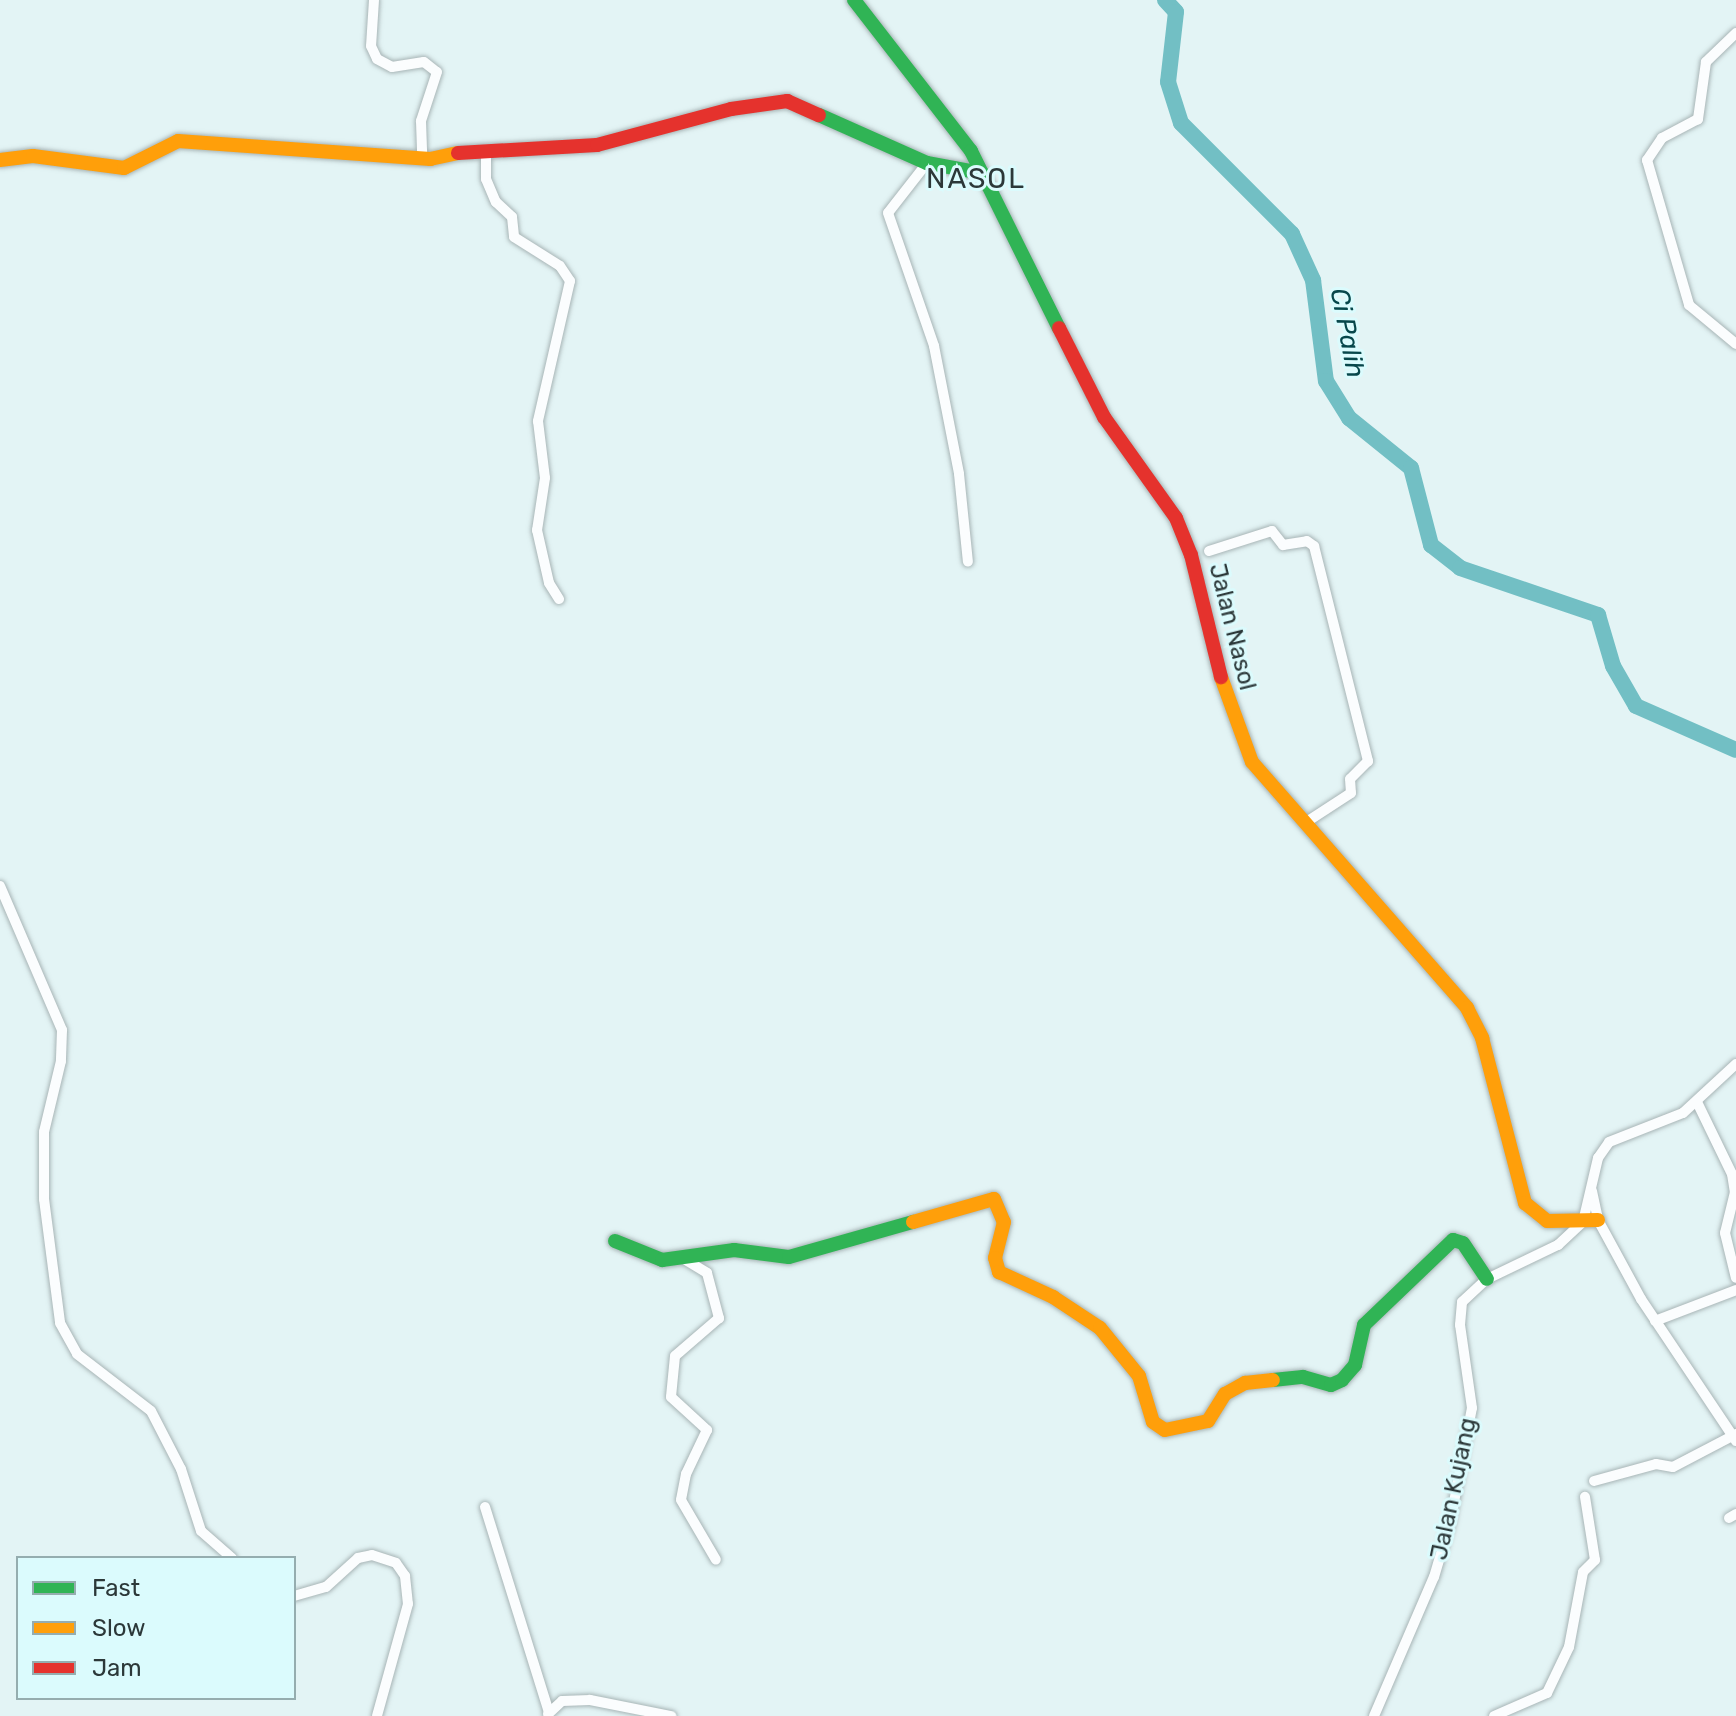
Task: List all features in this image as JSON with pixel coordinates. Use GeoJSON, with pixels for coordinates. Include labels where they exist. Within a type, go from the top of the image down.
{"type":"FeatureCollection","features":[{"type":"Feature","properties":{"kind":"street"},"geometry":{"type":"LineString","coordinates":[[374,0],[371,46],[377,59],[392,67],[424,62],[437,72],[421,121],[422,158]]}},
{"type":"Feature","properties":{"kind":"street","name":"Jalan Nasol"},"geometry":{"type":"LineString","coordinates":[[854,0],[959,134],[982,173],[1104,417],[1176,518],[1191,555],[1203,618],[1241,743],[1305,823],[1390,916],[1475,1023],[1525,1203],[1540,1219],[1590,1221]]}},
{"type":"Feature","properties":{"kind":"street"},"geometry":{"type":"LineString","coordinates":[[1736,33],[1706,62],[1698,119],[1662,138],[1647,160],[1689,305],[1736,344]]}},
{"type":"Feature","properties":{"kind":"street"},"geometry":{"type":"LineString","coordinates":[[0,160],[33,156],[124,168],[178,141],[422,158],[486,150],[597,145],[731,109],[787,101],[927,163],[982,173]]}},
{"type":"Feature","properties":{"kind":"street"},"geometry":{"type":"LineString","coordinates":[[486,150],[486,179],[496,202],[512,217],[516,240],[570,277],[538,421],[545,478],[537,530],[549,583],[559,599]]}},
{"type":"Feature","properties":{"kind":"street"},"geometry":{"type":"LineString","coordinates":[[927,163],[888,213],[934,346],[959,474],[968,562]]}},
{"type":"Feature","properties":{"kind":"street"},"geometry":{"type":"LineString","coordinates":[[1209,551],[1272,531],[1283,545],[1307,541],[1314,546],[1368,761],[1350,779],[1351,793],[1305,823]]}},
{"type":"Feature","properties":{"kind":"street"},"geometry":{"type":"LineString","coordinates":[[0,886],[62,1030],[61,1061],[44,1132],[44,1199],[60,1323],[77,1354],[151,1411],[181,1469],[201,1531],[230,1556]]}},
{"type":"Feature","properties":{"kind":"street"},"geometry":{"type":"LineString","coordinates":[[1594,1481],[1656,1464],[1673,1467],[1735,1437],[1590,1221],[1590,1186],[1598,1158],[1609,1142],[1662,1123],[1697,1102],[1736,1064]]}},
{"type":"Feature","properties":{"kind":"street"},"geometry":{"type":"LineString","coordinates":[[1697,1102],[1732,1174],[1735,1192],[1725,1233],[1736,1278]]}},
{"type":"Feature","properties":{"kind":"street"},"geometry":{"type":"LineString","coordinates":[[615,1241],[653,1258],[684,1259],[734,1250],[799,1255],[994,1199],[1004,1222],[995,1258],[999,1272],[1053,1297],[1100,1328],[1139,1376],[1153,1422],[1165,1430],[1208,1421],[1225,1394],[1245,1383],[1303,1377],[1331,1385],[1342,1380],[1355,1365],[1364,1325],[1450,1241],[1460,1241],[1487,1279]]}},
{"type":"Feature","properties":{"kind":"street","name":"Jalan Kujang"},"geometry":{"type":"LineString","coordinates":[[1374,1716],[1434,1577],[1450,1523],[1472,1408],[1460,1311],[1487,1279],[1558,1245],[1590,1221]]}},
{"type":"Feature","properties":{"kind":"street"},"geometry":{"type":"LineString","coordinates":[[684,1259],[707,1273],[718,1302],[715,1325],[675,1356],[670,1391],[676,1405],[706,1426],[681,1500],[716,1560]]}},
{"type":"Feature","properties":{"kind":"street"},"geometry":{"type":"LineString","coordinates":[[1655,1321],[1736,1290]]}},
{"type":"Feature","properties":{"kind":"street"},"geometry":{"type":"LineString","coordinates":[[1494,1716],[1547,1693],[1568,1649],[1583,1572],[1595,1560],[1585,1497]]}},
{"type":"Feature","properties":{"kind":"street"},"geometry":{"type":"LineString","coordinates":[[485,1507],[548,1714],[562,1701],[590,1700],[671,1716]]}},
{"type":"Feature","properties":{"kind":"street"},"geometry":{"type":"LineString","coordinates":[[296,1595],[326,1587],[358,1558],[372,1555],[396,1563],[405,1576],[408,1604],[377,1716]]}},
{"type":"Feature","properties":{"kind":"waterway","name":"Ci Palih"},"geometry":{"type":"LineString","coordinates":[[1165,0],[1176,12],[1168,82],[1181,123],[1292,234],[1313,280],[1326,381],[1349,418],[1411,468],[1431,545],[1460,568],[1598,615],[1613,666],[1636,706],[1736,750]]}},
{"type":"Feature","properties":{"kind":"traffic: fast"},"geometry":{"type":"LineString","coordinates":[[854,0],[971,151],[1059,328]]}},
{"type":"Feature","properties":{"kind":"traffic: fast"},"geometry":{"type":"LineString","coordinates":[[819,115],[927,163],[982,173]]}},
{"type":"Feature","properties":{"kind":"traffic: fast"},"geometry":{"type":"LineString","coordinates":[[615,1241],[662,1260],[734,1250],[789,1257],[913,1222]]}},
{"type":"Feature","properties":{"kind":"traffic: fast"},"geometry":{"type":"LineString","coordinates":[[1273,1380],[1303,1377],[1331,1385],[1342,1380],[1355,1365],[1364,1325],[1453,1240],[1463,1243],[1487,1279]]}},
{"type":"Feature","properties":{"kind":"traffic: slow"},"geometry":{"type":"LineString","coordinates":[[0,160],[33,156],[124,168],[178,141],[430,159],[458,153]]}},
{"type":"Feature","properties":{"kind":"traffic: slow"},"geometry":{"type":"LineString","coordinates":[[1221,677],[1252,762],[1467,1008],[1482,1038],[1525,1203],[1547,1221],[1598,1220]]}},
{"type":"Feature","properties":{"kind":"traffic: slow"},"geometry":{"type":"LineString","coordinates":[[913,1222],[994,1199],[1004,1222],[995,1258],[999,1272],[1053,1297],[1100,1328],[1139,1376],[1153,1422],[1165,1430],[1208,1421],[1225,1394],[1245,1383],[1273,1380]]}},
{"type":"Feature","properties":{"kind":"traffic: jam"},"geometry":{"type":"LineString","coordinates":[[458,153],[597,145],[731,109],[787,101],[819,115]]}},
{"type":"Feature","properties":{"kind":"traffic: jam"},"geometry":{"type":"LineString","coordinates":[[1059,328],[1104,417],[1176,518],[1191,555],[1221,677]]}},
{"type":"Feature","properties":{"kind":"district","name":"NASOL"},"geometry":{"type":"Point","coordinates":[976,179]}}]}
